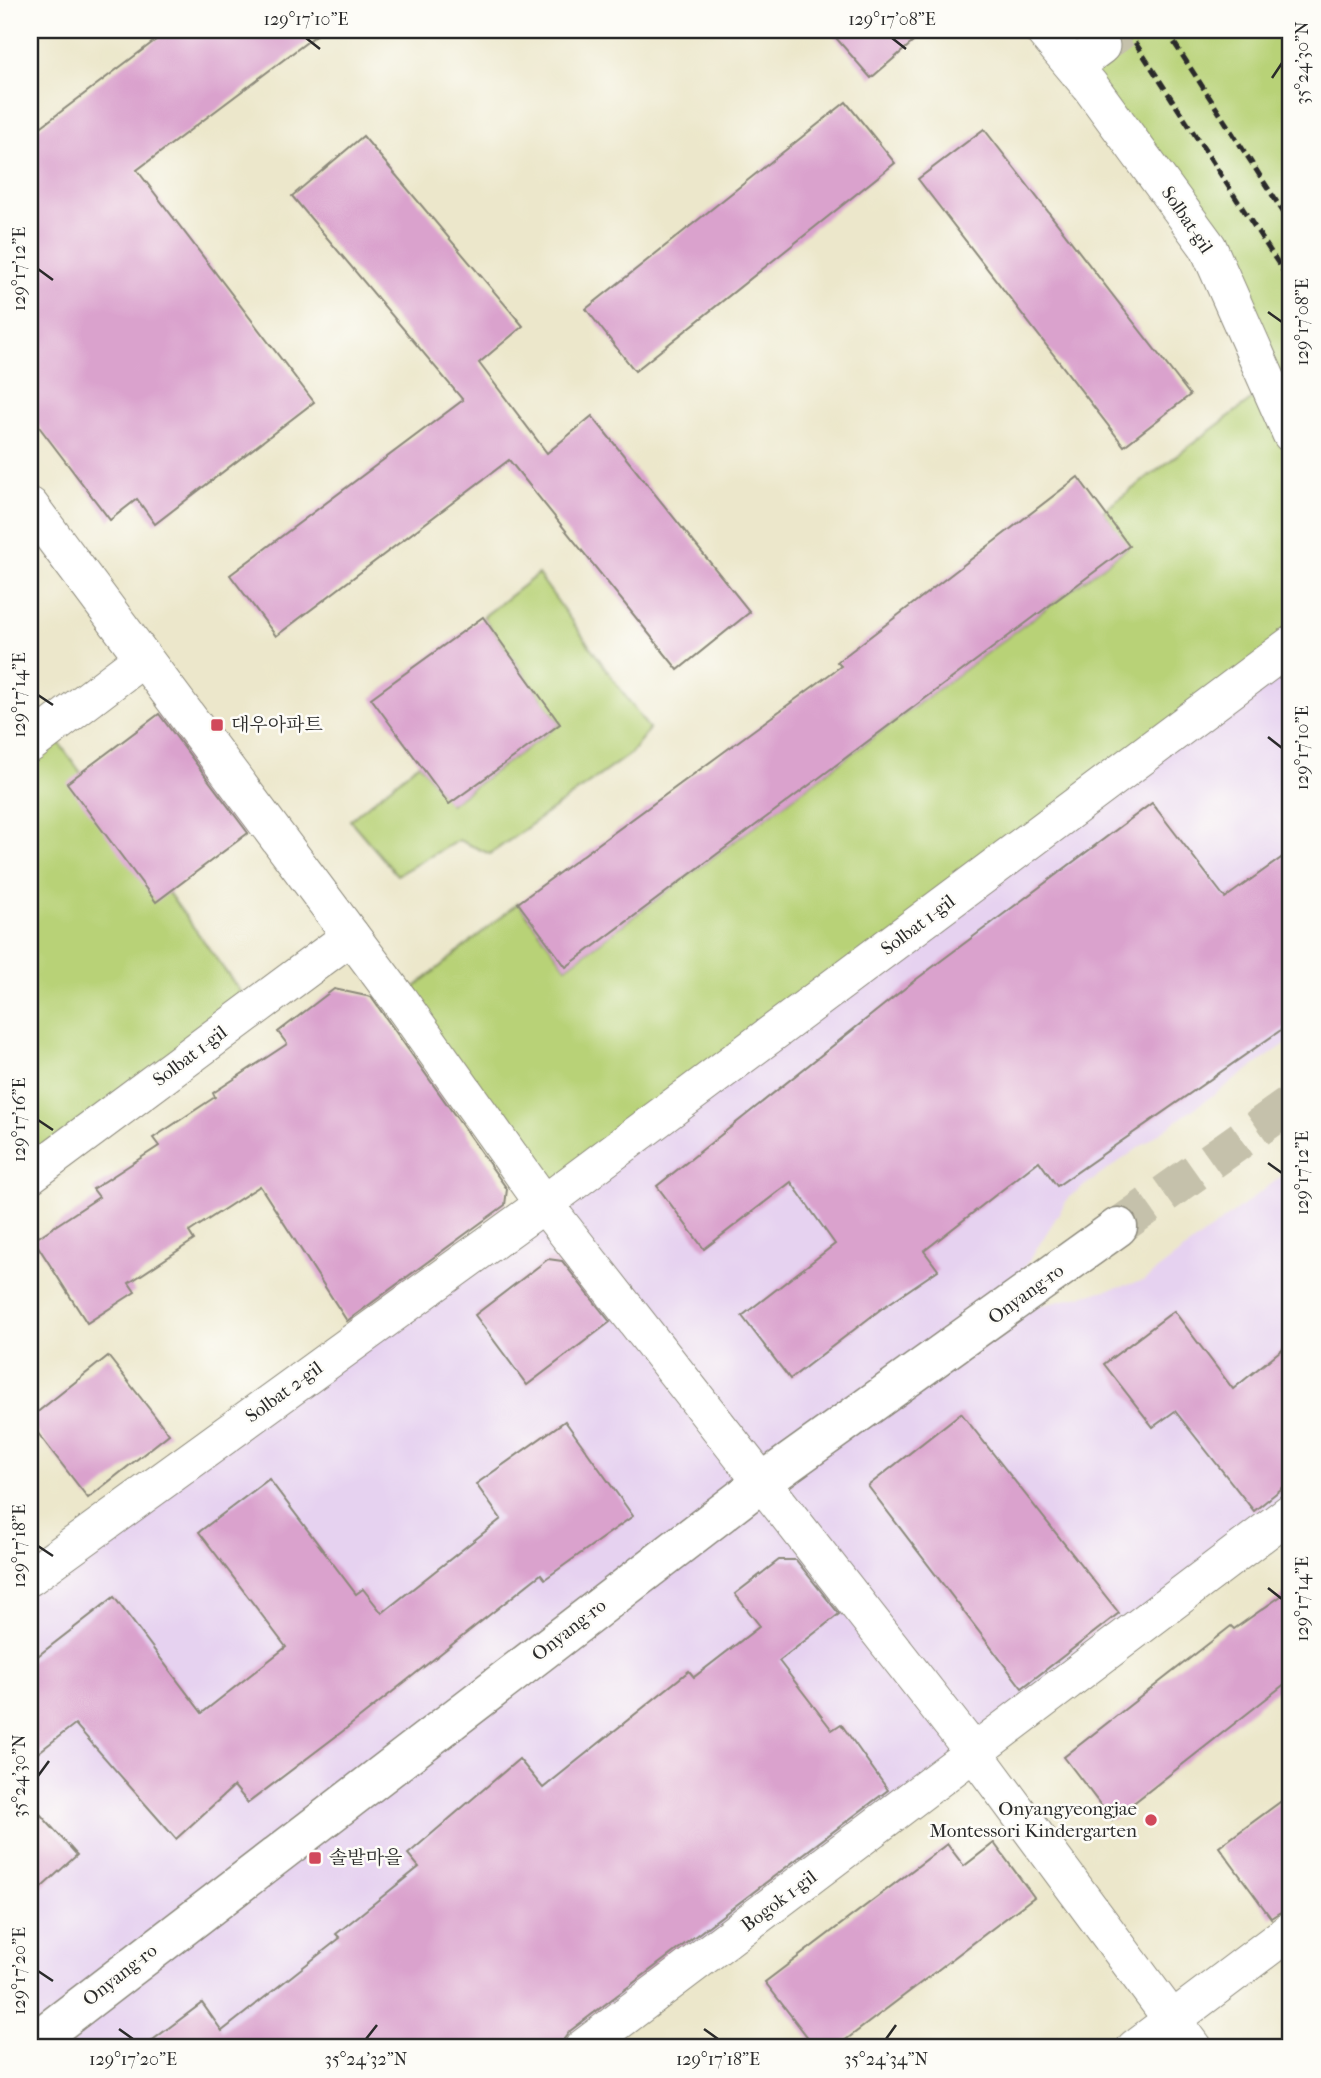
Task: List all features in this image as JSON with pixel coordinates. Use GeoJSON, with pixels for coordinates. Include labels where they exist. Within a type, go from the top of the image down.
{"type":"FeatureCollection","features":[{"type":"Feature","properties":{"kind":"main road","name":"Onyang-ro"},"geometry":{"type":"LineString","coordinates":[[30,2045],[761,1483],[1118,1227]]}},
{"type":"Feature","properties":{"kind":"street","name":"Solbat-gil"},"geometry":{"type":"LineString","coordinates":[[1043,30],[1087,56],[1208,247],[1291,434]]}},
{"type":"Feature","properties":{"kind":"street"},"geometry":{"type":"LineString","coordinates":[[30,506],[351,936],[544,1204],[975,1754],[1193,2048]]}},
{"type":"Feature","properties":{"kind":"street","name":"Solbat 1-gil"},"geometry":{"type":"LineString","coordinates":[[544,1204],[1291,645]]}},
{"type":"Feature","properties":{"kind":"street"},"geometry":{"type":"LineString","coordinates":[[30,744],[143,658]]}},
{"type":"Feature","properties":{"kind":"street","name":"Solbat 1-gil"},"geometry":{"type":"LineString","coordinates":[[30,1175],[351,936]]}},
{"type":"Feature","properties":{"kind":"street","name":"Solbat 2-gil"},"geometry":{"type":"LineString","coordinates":[[35,1563],[544,1204]]}},
{"type":"Feature","properties":{"kind":"street","name":"Bogok 1-gil"},"geometry":{"type":"LineString","coordinates":[[583,2048],[975,1754],[1291,1512]]}},
{"type":"Feature","properties":{"kind":"street"},"geometry":{"type":"LineString","coordinates":[[1135,2048],[1291,1930]]}},
{"type":"Feature","properties":{"kind":"shaded area"},"geometry":{"type":"Polygon","coordinates":[[[1291,645],[1291,1040],[1069,1197],[994,1317],[1143,1281],[1291,1169],[1291,1512],[583,2048],[30,2048],[30,1546],[44,1565],[1291,645]]]}},
{"type":"Feature","properties":{"kind":"green space"},"geometry":{"type":"Polygon","coordinates":[[[1043,30],[1291,30],[1291,645],[544,1204],[399,1000],[518,903],[566,967],[1128,547],[1103,511],[1271,385],[1208,247],[1043,30]]]}},
{"type":"Feature","properties":{"kind":"green space"},"geometry":{"type":"Polygon","coordinates":[[[538,574],[649,729],[631,753],[490,854],[459,840],[397,875],[350,820],[419,763],[450,804],[560,724],[483,617],[538,574]]]}},
{"type":"Feature","properties":{"kind":"green space"},"geometry":{"type":"Polygon","coordinates":[[[49,729],[253,1009],[30,1175],[30,744],[49,729]]]}},
{"type":"Feature","properties":{"kind":"building"},"geometry":{"type":"Polygon","coordinates":[[[169,30],[323,30],[137,170],[314,402],[155,524],[137,499],[110,520],[30,415],[30,135],[169,30]]]}},
{"type":"Feature","properties":{"kind":"building"},"geometry":{"type":"Polygon","coordinates":[[[829,30],[927,30],[871,78],[829,30]]]}},
{"type":"Feature","properties":{"kind":"building"},"geometry":{"type":"Polygon","coordinates":[[[846,102],[895,163],[635,371],[586,309],[846,102]]]}},
{"type":"Feature","properties":{"kind":"building"},"geometry":{"type":"Polygon","coordinates":[[[984,129],[1190,395],[1124,446],[918,179],[984,129]]]}},
{"type":"Feature","properties":{"kind":"building"},"geometry":{"type":"Polygon","coordinates":[[[363,136],[523,326],[479,363],[547,453],[592,416],[750,612],[678,670],[509,460],[276,636],[230,575],[463,400],[292,196],[363,136]]]}},
{"type":"Feature","properties":{"kind":"building"},"geometry":{"type":"Polygon","coordinates":[[[1078,477],[1129,546],[566,967],[518,903],[841,666],[837,662],[1078,477]]]}},
{"type":"Feature","properties":{"kind":"building"},"geometry":{"type":"Polygon","coordinates":[[[483,617],[560,724],[449,804],[371,698],[483,617]]]}},
{"type":"Feature","properties":{"kind":"building"},"geometry":{"type":"Polygon","coordinates":[[[159,714],[248,833],[156,902],[67,783],[159,714]]]}},
{"type":"Feature","properties":{"kind":"building"},"geometry":{"type":"Polygon","coordinates":[[[1152,803],[1225,898],[1291,851],[1291,1023],[1057,1186],[1039,1161],[924,1251],[938,1270],[881,1309],[790,1379],[742,1316],[835,1244],[791,1182],[704,1249],[657,1186],[914,981],[1152,803]]]}},
{"type":"Feature","properties":{"kind":"building"},"geometry":{"type":"Polygon","coordinates":[[[334,989],[371,997],[507,1189],[505,1205],[347,1321],[260,1186],[189,1232],[194,1240],[129,1283],[135,1292],[87,1323],[34,1240],[99,1197],[93,1189],[159,1146],[153,1138],[215,1097],[213,1093],[287,1044],[278,1032],[334,989]]]}},
{"type":"Feature","properties":{"kind":"building"},"geometry":{"type":"Polygon","coordinates":[[[548,1259],[562,1261],[610,1322],[527,1385],[475,1315],[548,1259]]]}},
{"type":"Feature","properties":{"kind":"building"},"geometry":{"type":"Polygon","coordinates":[[[1174,1311],[1233,1389],[1291,1342],[1291,1481],[1254,1511],[1175,1411],[1153,1427],[1104,1364],[1174,1311]]]}},
{"type":"Feature","properties":{"kind":"building"},"geometry":{"type":"Polygon","coordinates":[[[108,1356],[169,1434],[88,1498],[30,1423],[30,1418],[108,1356]]]}},
{"type":"Feature","properties":{"kind":"building"},"geometry":{"type":"Polygon","coordinates":[[[961,1413],[1119,1613],[1022,1688],[868,1486],[961,1413]]]}},
{"type":"Feature","properties":{"kind":"building"},"geometry":{"type":"Polygon","coordinates":[[[565,1421],[633,1516],[545,1579],[541,1574],[248,1803],[234,1786],[176,1839],[75,1724],[30,1759],[30,1662],[114,1597],[202,1713],[286,1647],[199,1532],[269,1479],[356,1594],[363,1589],[382,1613],[501,1519],[476,1484],[565,1421]]]}},
{"type":"Feature","properties":{"kind":"building"},"geometry":{"type":"Polygon","coordinates":[[[779,1560],[796,1560],[839,1614],[779,1661],[832,1730],[841,1724],[888,1790],[570,2031],[562,2048],[142,2048],[202,2003],[222,2031],[340,1938],[336,1934],[419,1867],[408,1854],[519,1759],[543,1788],[689,1671],[694,1677],[760,1626],[735,1594],[779,1560]]]}},
{"type":"Feature","properties":{"kind":"building"},"geometry":{"type":"Polygon","coordinates":[[[1291,1589],[1291,1679],[1112,1820],[1064,1757],[1231,1626],[1234,1629],[1291,1589]]]}},
{"type":"Feature","properties":{"kind":"building"},"geometry":{"type":"Polygon","coordinates":[[[1291,1794],[1291,1909],[1271,1918],[1219,1847],[1291,1794]]]}},
{"type":"Feature","properties":{"kind":"building"},"geometry":{"type":"Polygon","coordinates":[[[30,1803],[77,1855],[30,1898],[30,1803]]]}},
{"type":"Feature","properties":{"kind":"building"},"geometry":{"type":"Polygon","coordinates":[[[994,1843],[1034,1897],[835,2048],[816,2048],[765,1982],[947,1844],[964,1866],[994,1843]]]}},
{"type":"Feature","properties":{"kind":"tunnel"},"geometry":{"type":"LineString","coordinates":[[1101,46],[1123,30]]}},
{"type":"Feature","properties":{"kind":"tunnel"},"geometry":{"type":"LineString","coordinates":[[1118,1227],[1291,1104]]}},
{"type":"Feature","properties":{"kind":"railway"},"geometry":{"type":"LineString","coordinates":[[1127,30],[1291,283]]}},
{"type":"Feature","properties":{"kind":"railway"},"geometry":{"type":"LineString","coordinates":[[1166,30],[1291,224]]}},
{"type":"Feature","properties":{"kind":"place","name":"대우아파트"},"geometry":{"type":"Point","coordinates":[217,725]}},
{"type":"Feature","properties":{"kind":"place","name":"Onyangyeongjae Montessori Kindergarten"},"geometry":{"type":"Point","coordinates":[1151,1820]}},
{"type":"Feature","properties":{"kind":"place","name":"솔밭마을"},"geometry":{"type":"Point","coordinates":[315,1858]}}]}
